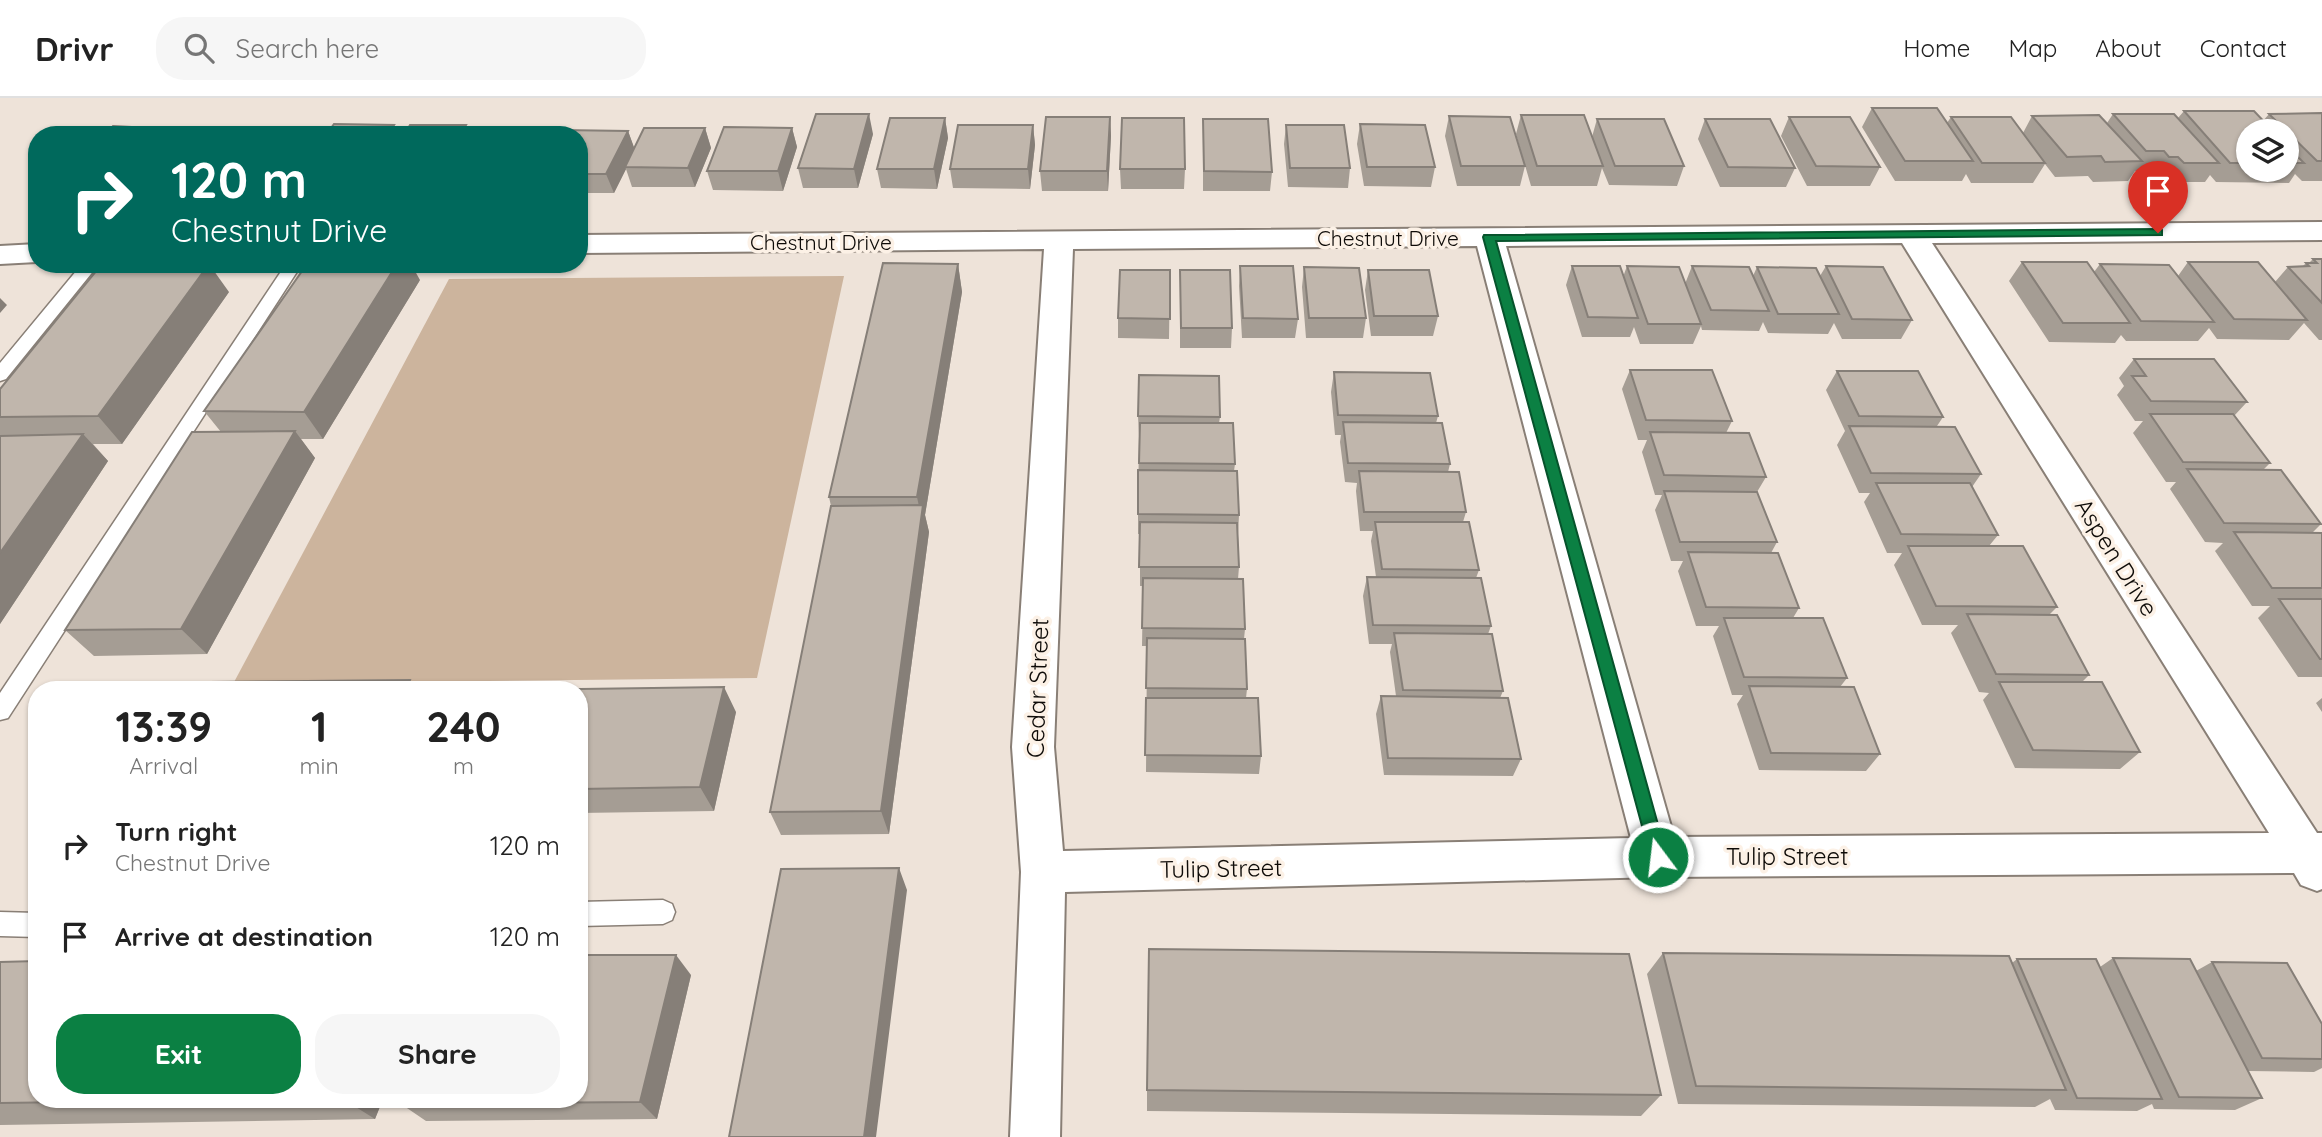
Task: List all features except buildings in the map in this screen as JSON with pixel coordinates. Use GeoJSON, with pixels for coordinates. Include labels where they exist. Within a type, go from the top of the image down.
{"type":"FeatureCollection","features":[{"type":"Feature","properties":{"kind":"street","name":"Chestnut Drive"},"geometry":{"type":"LineString","coordinates":[[588,244],[2322,231]]}},
{"type":"Feature","properties":{"kind":"street","name":"Aspen Drive"},"geometry":{"type":"LineString","coordinates":[[1912,235],[2316,862]]}},
{"type":"Feature","properties":{"kind":"street"},"geometry":{"type":"LineString","coordinates":[[1489,237],[1658,857]]}},
{"type":"Feature","properties":{"kind":"street","name":"Cedar Street"},"geometry":{"type":"LineString","coordinates":[[1035,1137],[1043,872],[1033,747],[1059,240]]}},
{"type":"Feature","properties":{"kind":"street"},"geometry":{"type":"LineString","coordinates":[[0,255],[28,253]]}},
{"type":"Feature","properties":{"kind":"street","name":"Tulip Street"},"geometry":{"type":"LineString","coordinates":[[1043,872],[1658,857],[2316,862]]}},
{"type":"Feature","properties":{"kind":"lane"},"geometry":{"type":"LineString","coordinates":[[0,375],[85,273]]}},
{"type":"Feature","properties":{"kind":"lane"},"geometry":{"type":"LineString","coordinates":[[0,711],[288,273]]}},
{"type":"Feature","properties":{"kind":"lane"},"geometry":{"type":"LineString","coordinates":[[588,914],[663,912]]}},
{"type":"Feature","properties":{"kind":"lane"},"geometry":{"type":"LineString","coordinates":[[0,924],[28,925]]}},
{"type":"Feature","properties":{"kind":"shaded area"},"geometry":{"type":"Polygon","coordinates":[[[844,276],[757,678],[235,681],[449,279],[844,276]]]}},
{"type":"Feature","properties":{"kind":"route"},"geometry":{"type":"LineString","coordinates":[[1658,857],[1489,237],[2158,233]]}}]}
